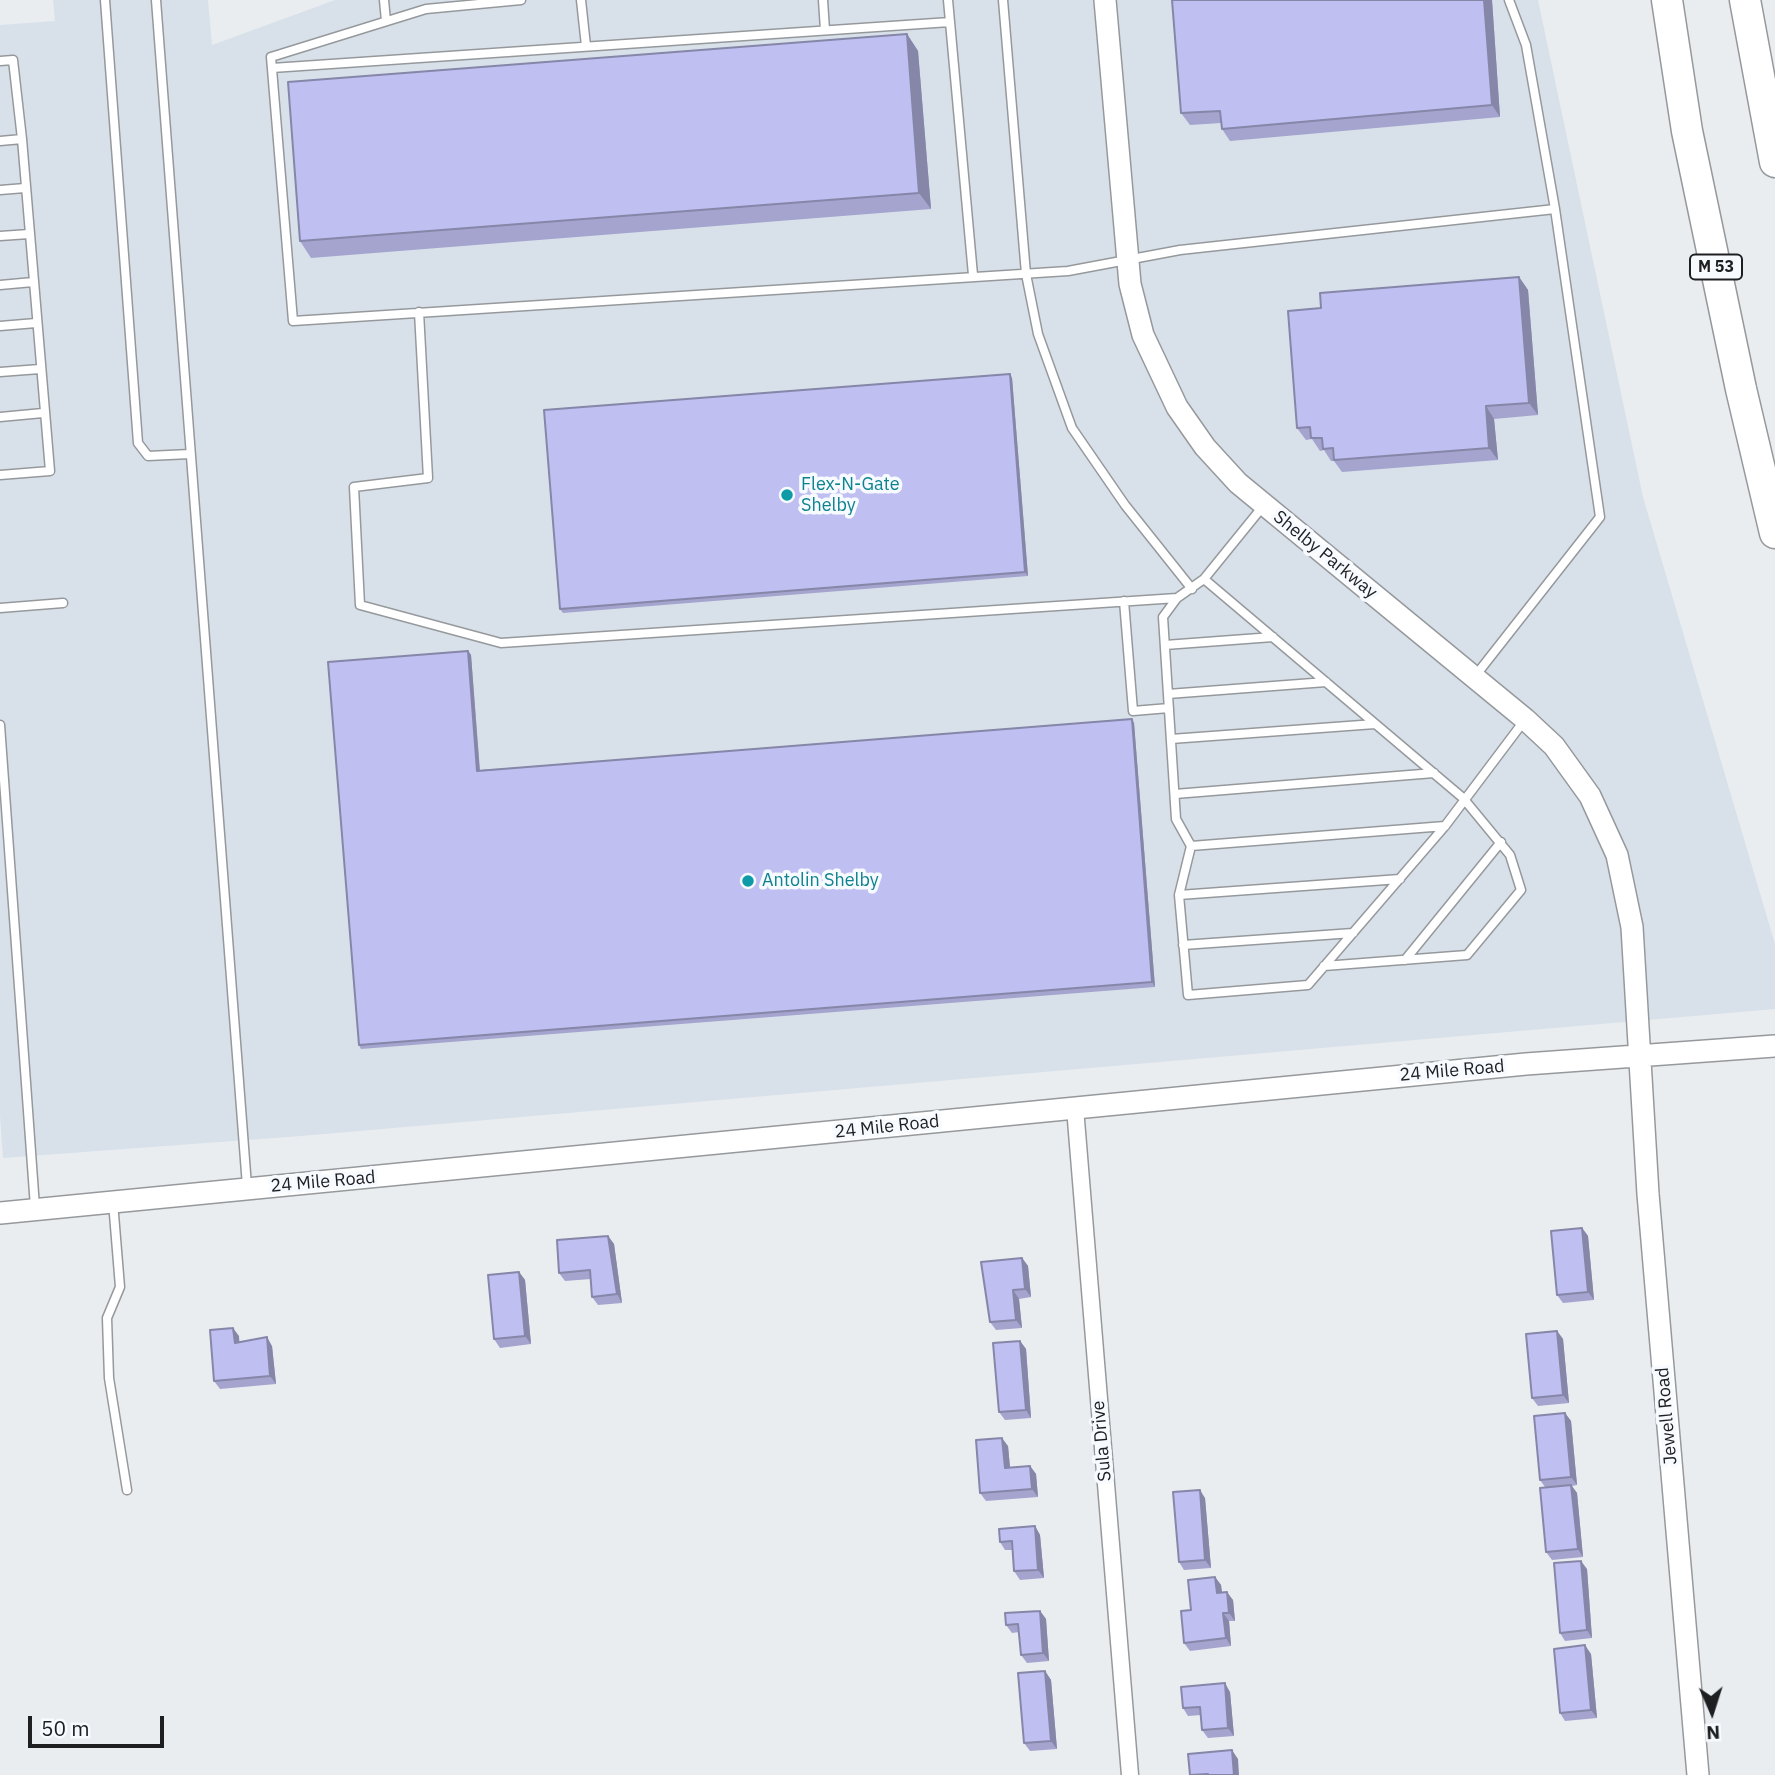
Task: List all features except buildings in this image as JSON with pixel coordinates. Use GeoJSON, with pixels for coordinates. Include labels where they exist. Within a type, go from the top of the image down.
{"type":"FeatureCollection","features":[{"type":"Feature","properties":{"kind":"highway","name":"M 53"},"geometry":{"type":"LineString","coordinates":[[1667,0],[1687,131],[1741,389],[1775,533]]}},
{"type":"Feature","properties":{"kind":"highway"},"geometry":{"type":"LineString","coordinates":[[1745,0],[1775,162]]}},
{"type":"Feature","properties":{"kind":"street","name":"Shelby Parkway"},"geometry":{"type":"LineString","coordinates":[[1105,0],[1127,260],[1140,323],[1165,386],[1205,447],[1264,505],[1525,719],[1554,746],[1579,779],[1601,815],[1617,855],[1632,927],[1642,1056]]}},
{"type":"Feature","properties":{"kind":"street","name":"24 Mile Road"},"geometry":{"type":"LineString","coordinates":[[0,1213],[1074,1108],[1775,1046]]}},
{"type":"Feature","properties":{"kind":"street","name":"Jewell Road"},"geometry":{"type":"LineString","coordinates":[[1642,1056],[1648,1194],[1699,1775]]}},
{"type":"Feature","properties":{"kind":"street","name":"Sula Drive"},"geometry":{"type":"LineString","coordinates":[[1074,1108],[1130,1775]]}},
{"type":"Feature","properties":{"kind":"lane"},"geometry":{"type":"LineString","coordinates":[[104,0],[138,443],[148,456],[190,454]]}},
{"type":"Feature","properties":{"kind":"lane"},"geometry":{"type":"LineString","coordinates":[[156,0],[247,1189]]}},
{"type":"Feature","properties":{"kind":"lane"},"geometry":{"type":"LineString","coordinates":[[384,0],[386,21]]}},
{"type":"Feature","properties":{"kind":"lane"},"geometry":{"type":"LineString","coordinates":[[521,0],[426,9],[271,57],[293,321],[1094,268],[1180,250],[1555,209]]}},
{"type":"Feature","properties":{"kind":"lane"},"geometry":{"type":"LineString","coordinates":[[582,0],[586,47]]}},
{"type":"Feature","properties":{"kind":"lane"},"geometry":{"type":"LineString","coordinates":[[822,0],[825,30]]}},
{"type":"Feature","properties":{"kind":"lane"},"geometry":{"type":"LineString","coordinates":[[948,0],[973,275]]}},
{"type":"Feature","properties":{"kind":"lane"},"geometry":{"type":"LineString","coordinates":[[1003,0],[1026,274],[1038,334],[1072,428],[1125,505],[1192,589]]}},
{"type":"Feature","properties":{"kind":"lane"},"geometry":{"type":"LineString","coordinates":[[1474,677],[1600,517],[1555,209],[1526,45],[1509,0]]}},
{"type":"Feature","properties":{"kind":"lane"},"geometry":{"type":"LineString","coordinates":[[272,68],[950,22]]}},
{"type":"Feature","properties":{"kind":"lane"},"geometry":{"type":"LineString","coordinates":[[0,61],[13,60],[50,471],[0,475]]}},
{"type":"Feature","properties":{"kind":"lane"},"geometry":{"type":"LineString","coordinates":[[0,141],[22,139]]}},
{"type":"Feature","properties":{"kind":"lane"},"geometry":{"type":"LineString","coordinates":[[0,190],[25,188]]}},
{"type":"Feature","properties":{"kind":"lane"},"geometry":{"type":"LineString","coordinates":[[0,236],[29,234]]}},
{"type":"Feature","properties":{"kind":"lane"},"geometry":{"type":"LineString","coordinates":[[0,285],[33,282]]}},
{"type":"Feature","properties":{"kind":"lane"},"geometry":{"type":"LineString","coordinates":[[419,312],[428,478],[354,487],[360,605],[500,643],[1177,598]]}},
{"type":"Feature","properties":{"kind":"lane"},"geometry":{"type":"LineString","coordinates":[[0,326],[36,323]]}},
{"type":"Feature","properties":{"kind":"lane"},"geometry":{"type":"LineString","coordinates":[[0,372],[40,369]]}},
{"type":"Feature","properties":{"kind":"lane"},"geometry":{"type":"LineString","coordinates":[[0,417],[43,413]]}},
{"type":"Feature","properties":{"kind":"lane"},"geometry":{"type":"LineString","coordinates":[[1264,505],[1204,579],[1177,598],[1163,617],[1176,819],[1191,846],[1179,895],[1188,995],[1308,985],[1445,826],[1463,798],[1525,719]]}},
{"type":"Feature","properties":{"kind":"lane"},"geometry":{"type":"LineString","coordinates":[[1204,579],[1463,798],[1510,855],[1521,890],[1467,955],[1324,967]]}},
{"type":"Feature","properties":{"kind":"lane"},"geometry":{"type":"LineString","coordinates":[[1124,601],[1133,711],[1169,708]]}},
{"type":"Feature","properties":{"kind":"lane"},"geometry":{"type":"LineString","coordinates":[[0,608],[63,603]]}},
{"type":"Feature","properties":{"kind":"lane"},"geometry":{"type":"LineString","coordinates":[[1165,645],[1273,637]]}},
{"type":"Feature","properties":{"kind":"lane"},"geometry":{"type":"LineString","coordinates":[[1168,694],[1326,682]]}},
{"type":"Feature","properties":{"kind":"lane"},"geometry":{"type":"LineString","coordinates":[[1171,739],[1376,724]]}},
{"type":"Feature","properties":{"kind":"lane"},"geometry":{"type":"LineString","coordinates":[[0,725],[36,1210]]}},
{"type":"Feature","properties":{"kind":"lane"},"geometry":{"type":"LineString","coordinates":[[1175,794],[1434,773]]}},
{"type":"Feature","properties":{"kind":"lane"},"geometry":{"type":"LineString","coordinates":[[1191,846],[1445,826]]}},
{"type":"Feature","properties":{"kind":"lane"},"geometry":{"type":"LineString","coordinates":[[1405,960],[1501,842]]}},
{"type":"Feature","properties":{"kind":"lane"},"geometry":{"type":"LineString","coordinates":[[1179,895],[1400,879]]}},
{"type":"Feature","properties":{"kind":"lane"},"geometry":{"type":"LineString","coordinates":[[1183,945],[1353,933]]}},
{"type":"Feature","properties":{"kind":"lane"},"geometry":{"type":"LineString","coordinates":[[113,1202],[120,1287],[107,1318],[109,1378],[127,1490]]}},
{"type":"Feature","properties":{"kind":"shaded area"},"geometry":{"type":"Polygon","coordinates":[[[53,0],[208,0],[212,45],[335,0],[1538,0],[1643,497],[1775,944],[1775,1009],[301,1136],[3,1158],[0,1116],[0,25],[55,21],[53,0]]]}},
{"type":"Feature","properties":{"kind":"place","name":"Flex-N-Gate Shelby"},"geometry":{"type":"Point","coordinates":[787,495]}},
{"type":"Feature","properties":{"kind":"place","name":"Antolin Shelby"},"geometry":{"type":"Point","coordinates":[748,881]}}]}
